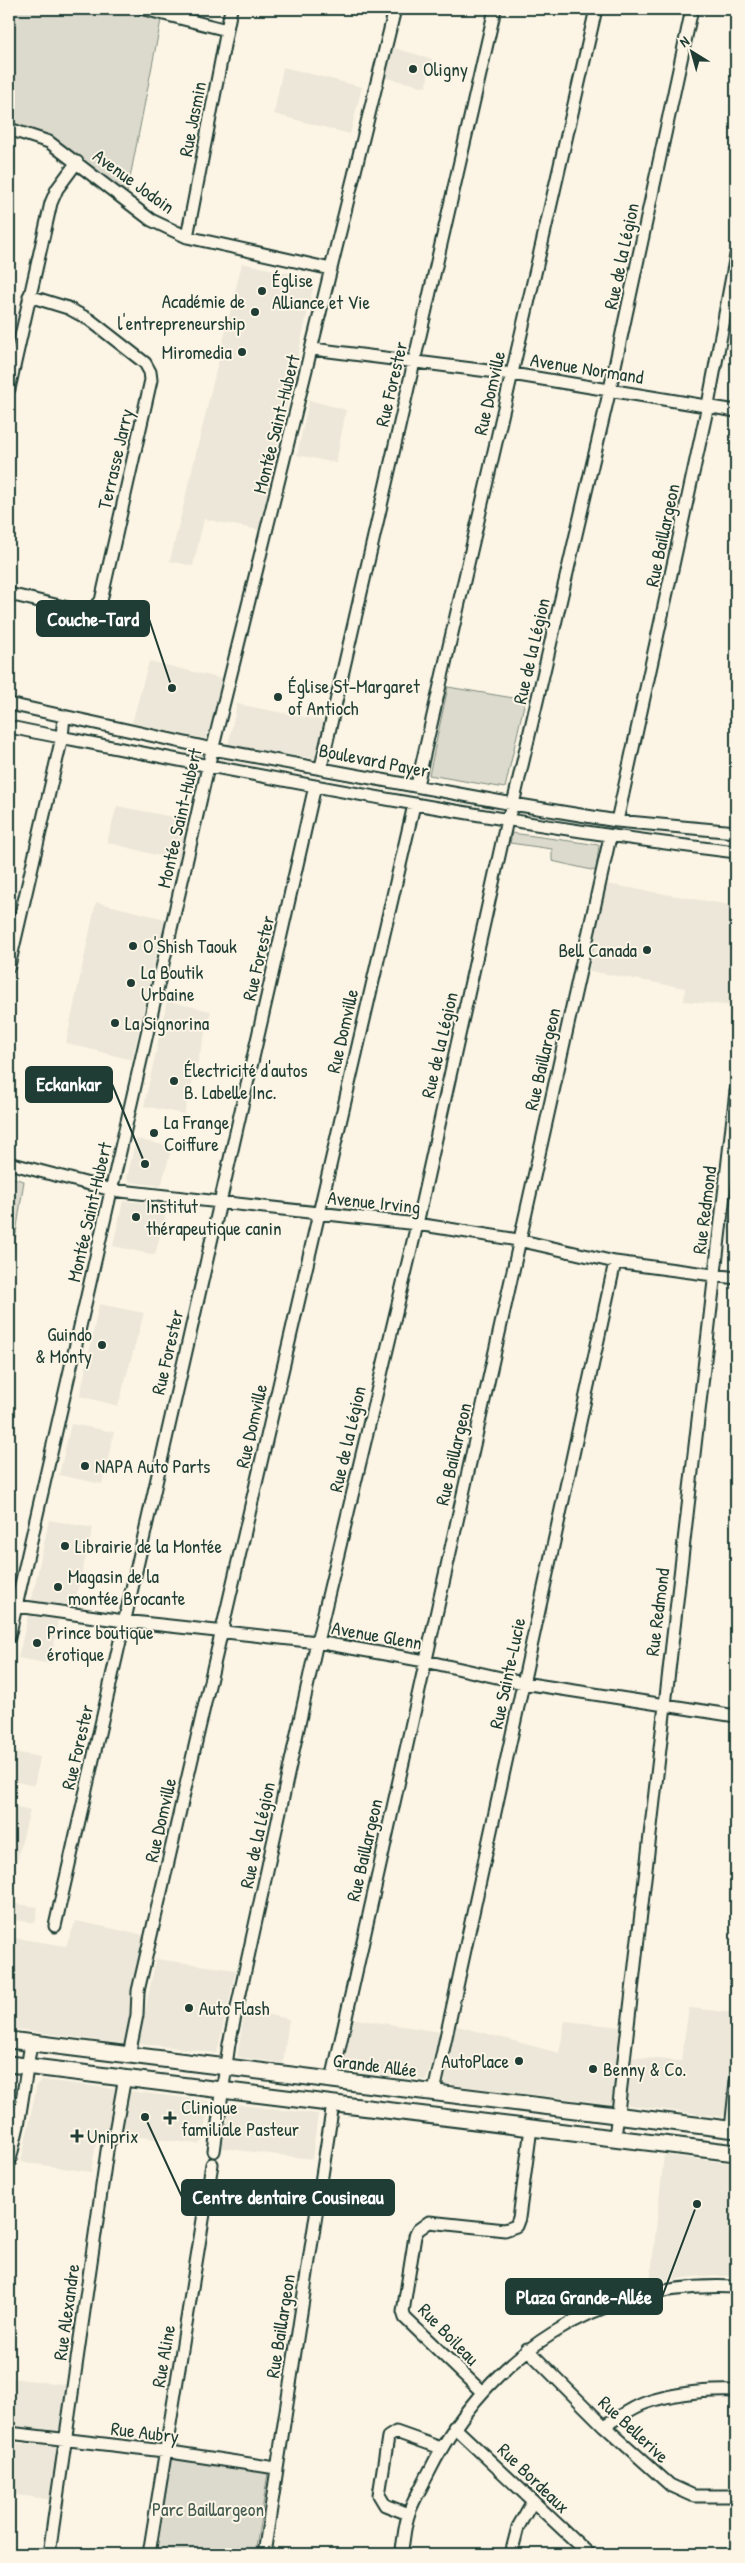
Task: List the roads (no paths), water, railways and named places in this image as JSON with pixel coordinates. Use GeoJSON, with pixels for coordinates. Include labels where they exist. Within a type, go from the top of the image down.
{"type":"FeatureCollection","features":[{"type":"Feature","properties":{"kind":"main road","name":"Grande Allée"},"geometry":{"type":"LineString","coordinates":[[9,2040],[734,2129]]}},
{"type":"Feature","properties":{"kind":"main road"},"geometry":{"type":"LineString","coordinates":[[9,2064],[736,2153]]}},
{"type":"Feature","properties":{"kind":"street"},"geometry":{"type":"LineString","coordinates":[[144,9],[227,30]]}},
{"type":"Feature","properties":{"kind":"street","name":"Rue Jasmin"},"geometry":{"type":"LineString","coordinates":[[187,237],[231,9]]}},
{"type":"Feature","properties":{"kind":"street","name":"Montée Saint-Hubert"},"geometry":{"type":"LineString","coordinates":[[9,1637],[12,1605],[112,1190],[208,767],[313,348],[395,9]]}},
{"type":"Feature","properties":{"kind":"street","name":"Rue Forester"},"geometry":{"type":"LineString","coordinates":[[321,767],[495,9]]}},
{"type":"Feature","properties":{"kind":"street","name":"Rue Domville"},"geometry":{"type":"LineString","coordinates":[[417,785],[596,9]]}},
{"type":"Feature","properties":{"kind":"street","name":"Rue de la Légion"},"geometry":{"type":"LineString","coordinates":[[223,2090],[229,2044],[317,1642],[417,1224],[507,820],[513,804],[610,389],[692,9]]}},
{"type":"Feature","properties":{"kind":"street","name":"Avenue Jodoin"},"geometry":{"type":"LineString","coordinates":[[9,129],[49,142],[151,220],[187,237],[331,270]]}},
{"type":"Feature","properties":{"kind":"street"},"geometry":{"type":"LineString","coordinates":[[9,389],[51,203],[57,189],[77,162]]}},
{"type":"Feature","properties":{"kind":"street","name":"Rue Baillargeon"},"geometry":{"type":"LineString","coordinates":[[617,821],[708,405],[736,255]]}},
{"type":"Feature","properties":{"kind":"street","name":"Terrasse Jarry"},"geometry":{"type":"LineString","coordinates":[[9,594],[81,611],[92,610],[101,601],[151,380],[150,372],[145,363],[90,320],[68,308],[29,296]]}},
{"type":"Feature","properties":{"kind":"street","name":"Avenue Normand"},"geometry":{"type":"LineString","coordinates":[[313,348],[512,374],[736,411]]}},
{"type":"Feature","properties":{"kind":"street","name":"Boulevard Payer"},"geometry":{"type":"LineString","coordinates":[[9,704],[213,749],[321,767],[513,804],[617,821],[736,832]]}},
{"type":"Feature","properties":{"kind":"street"},"geometry":{"type":"LineString","coordinates":[[9,966],[62,737],[64,716]]}},
{"type":"Feature","properties":{"kind":"street","name":"Boulevard Payer"},"geometry":{"type":"LineString","coordinates":[[9,727],[208,767],[414,805],[610,837],[736,852]]}},
{"type":"Feature","properties":{"kind":"street","name":"Rue Forester"},"geometry":{"type":"LineString","coordinates":[[55,1926],[315,786]]}},
{"type":"Feature","properties":{"kind":"street","name":"Rue Domville"},"geometry":{"type":"LineString","coordinates":[[129,2055],[137,2015],[138,1990],[223,1632],[317,1214],[414,805]]}},
{"type":"Feature","properties":{"kind":"street","name":"Rue Baillargeon"},"geometry":{"type":"LineString","coordinates":[[332,2080],[518,1240],[610,837]]}},
{"type":"Feature","properties":{"kind":"street","name":"Rue Redmond"},"geometry":{"type":"LineString","coordinates":[[615,2138],[663,1706],[736,1090]]}},
{"type":"Feature","properties":{"kind":"street","name":"Avenue Irving"},"geometry":{"type":"LineString","coordinates":[[9,1163],[112,1190],[417,1224],[518,1240],[615,1262],[736,1278]]}},
{"type":"Feature","properties":{"kind":"street","name":"Rue Sainte-Lucie"},"geometry":{"type":"LineString","coordinates":[[434,2092],[615,1262]]}},
{"type":"Feature","properties":{"kind":"street","name":"Avenue Glenn"},"geometry":{"type":"LineString","coordinates":[[12,1605],[124,1621],[317,1642],[424,1661],[523,1683],[736,1716]]}},
{"type":"Feature","properties":{"kind":"street"},"geometry":{"type":"LineString","coordinates":[[9,2164],[18,2126],[31,2043]]}},
{"type":"Feature","properties":{"kind":"street","name":"Rue Alexandre"},"geometry":{"type":"LineString","coordinates":[[49,2554],[108,2144],[116,2132],[125,2078]]}},
{"type":"Feature","properties":{"kind":"street"},"geometry":{"type":"LineString","coordinates":[[734,2129],[736,2081]]}},
{"type":"Feature","properties":{"kind":"street"},"geometry":{"type":"LineString","coordinates":[[214,2151],[223,2090]]}},
{"type":"Feature","properties":{"kind":"street","name":"Rue Baillargeon"},"geometry":{"type":"LineString","coordinates":[[264,2554],[333,2104]]}},
{"type":"Feature","properties":{"kind":"street","name":"Rue Boileau"},"geometry":{"type":"LineString","coordinates":[[482,2392],[405,2318],[403,2312],[415,2236],[418,2230],[429,2222],[505,2230],[516,2226],[531,2128]]}},
{"type":"Feature","properties":{"kind":"street","name":"Rue Aline"},"geometry":{"type":"LineString","coordinates":[[149,2554],[164,2451],[212,2164]]}},
{"type":"Feature","properties":{"kind":"street"},"geometry":{"type":"LineString","coordinates":[[401,2554],[408,2514],[441,2448],[454,2427],[482,2392],[527,2349],[580,2318],[626,2300],[682,2288],[736,2287]]}},
{"type":"Feature","properties":{"kind":"street","name":"Rue Bellerive"},"geometry":{"type":"LineString","coordinates":[[527,2349],[604,2426],[678,2491],[694,2496],[736,2496]]}},
{"type":"Feature","properties":{"kind":"street"},"geometry":{"type":"LineString","coordinates":[[604,2426],[643,2404],[680,2394],[714,2390],[736,2392]]}},
{"type":"Feature","properties":{"kind":"street","name":"Rue Bordeaux"},"geometry":{"type":"LineString","coordinates":[[454,2427],[590,2554]]}},
{"type":"Feature","properties":{"kind":"street"},"geometry":{"type":"LineString","coordinates":[[408,2514],[385,2506],[379,2495],[388,2437],[396,2432],[441,2448]]}},
{"type":"Feature","properties":{"kind":"street","name":"Rue Aubry"},"geometry":{"type":"LineString","coordinates":[[9,2433],[164,2451],[276,2468]]}},
{"type":"Feature","properties":{"kind":"street"},"geometry":{"type":"LineString","coordinates":[[511,2554],[518,2527],[533,2501]]}},
{"type":"Feature","properties":{"kind":"place","name":"Oligny"},"geometry":{"type":"Point","coordinates":[413,69]}},
{"type":"Feature","properties":{"kind":"place","name":"Église Alliance et Vie"},"geometry":{"type":"Point","coordinates":[262,291]}},
{"type":"Feature","properties":{"kind":"place","name":"Académie de l'entrepreneurship"},"geometry":{"type":"Point","coordinates":[255,312]}},
{"type":"Feature","properties":{"kind":"place","name":"Miromedia"},"geometry":{"type":"Point","coordinates":[242,352]}},
{"type":"Feature","properties":{"kind":"place","name":"Couche-Tard"},"geometry":{"type":"Point","coordinates":[172,688]}},
{"type":"Feature","properties":{"kind":"place","name":"Église St-Margaret of Antioch"},"geometry":{"type":"Point","coordinates":[278,697]}},
{"type":"Feature","properties":{"kind":"place","name":"O'Shish Taouk"},"geometry":{"type":"Point","coordinates":[133,946]}},
{"type":"Feature","properties":{"kind":"place","name":"Bell Canada"},"geometry":{"type":"Point","coordinates":[647,950]}},
{"type":"Feature","properties":{"kind":"place","name":"La Boutik Urbaine"},"geometry":{"type":"Point","coordinates":[131,983]}},
{"type":"Feature","properties":{"kind":"place","name":"La Signorina"},"geometry":{"type":"Point","coordinates":[115,1023]}},
{"type":"Feature","properties":{"kind":"place","name":"Électricité d'autos B. Labelle Inc."},"geometry":{"type":"Point","coordinates":[174,1081]}},
{"type":"Feature","properties":{"kind":"place","name":"La Frange Coiffure"},"geometry":{"type":"Point","coordinates":[154,1133]}},
{"type":"Feature","properties":{"kind":"place","name":"Eckankar"},"geometry":{"type":"Point","coordinates":[145,1164]}},
{"type":"Feature","properties":{"kind":"place","name":"Institut thérapeutique canin"},"geometry":{"type":"Point","coordinates":[136,1217]}},
{"type":"Feature","properties":{"kind":"place","name":"Guindo & Monty"},"geometry":{"type":"Point","coordinates":[102,1345]}},
{"type":"Feature","properties":{"kind":"place","name":"NAPA Auto Parts"},"geometry":{"type":"Point","coordinates":[85,1466]}},
{"type":"Feature","properties":{"kind":"place","name":"Librairie de la Montée"},"geometry":{"type":"Point","coordinates":[65,1546]}},
{"type":"Feature","properties":{"kind":"place","name":"Magasin de la montée Brocante"},"geometry":{"type":"Point","coordinates":[58,1587]}},
{"type":"Feature","properties":{"kind":"place","name":"Prince boutique érotique"},"geometry":{"type":"Point","coordinates":[37,1643]}},
{"type":"Feature","properties":{"kind":"place","name":"Auto Flash"},"geometry":{"type":"Point","coordinates":[189,2008]}},
{"type":"Feature","properties":{"kind":"place","name":"AutoPlace"},"geometry":{"type":"Point","coordinates":[519,2061]}},
{"type":"Feature","properties":{"kind":"place","name":"Benny & Co."},"geometry":{"type":"Point","coordinates":[593,2069]}},
{"type":"Feature","properties":{"kind":"place","name":"Centre dentaire Cousineau"},"geometry":{"type":"Point","coordinates":[145,2117]}},
{"type":"Feature","properties":{"kind":"place","name":"Clinique familiale Pasteur"},"geometry":{"type":"Point","coordinates":[170,2118]}},
{"type":"Feature","properties":{"kind":"place","name":"Uniprix"},"geometry":{"type":"Point","coordinates":[77,2136]}},
{"type":"Feature","properties":{"kind":"place","name":"Plaza Grande-Allée"},"geometry":{"type":"Point","coordinates":[697,2204]}},
{"type":"Feature","properties":{"kind":"park label","name":"Parc Baillargeon"},"geometry":{"type":"Point","coordinates":[208,2509]}}]}
